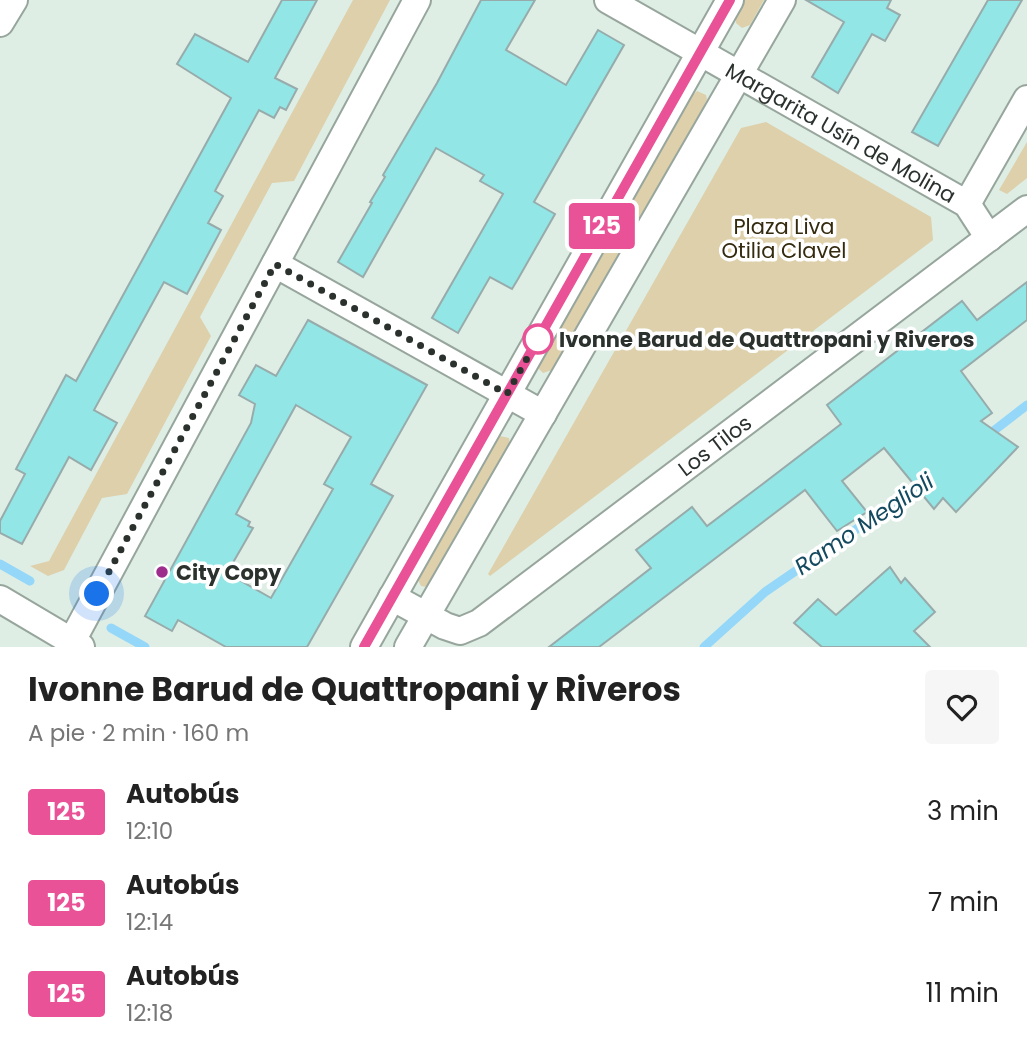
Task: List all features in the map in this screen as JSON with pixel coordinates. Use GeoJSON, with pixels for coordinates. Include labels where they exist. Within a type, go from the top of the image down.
{"type":"FeatureCollection","features":[{"type":"Feature","properties":{"kind":"street"},"geometry":{"type":"LineString","coordinates":[[0,23],[14,0]]}},
{"type":"Feature","properties":{"kind":"street"},"geometry":{"type":"LineString","coordinates":[[0,599],[77,644],[275,264],[417,0]]}},
{"type":"Feature","properties":{"kind":"street","name":"Margarita Usín de Molina"},"geometry":{"type":"LineString","coordinates":[[608,0],[967,204],[989,238]]}},
{"type":"Feature","properties":{"kind":"street"},"geometry":{"type":"LineString","coordinates":[[364,647],[730,0]]}},
{"type":"Feature","properties":{"kind":"street"},"geometry":{"type":"LineString","coordinates":[[408,647],[782,0]]}},
{"type":"Feature","properties":{"kind":"street"},"geometry":{"type":"LineString","coordinates":[[967,204],[1027,99]]}},
{"type":"Feature","properties":{"kind":"street","name":"Los Tilos"},"geometry":{"type":"LineString","coordinates":[[392,597],[426,617],[460,631],[479,623],[1027,209]]}},
{"type":"Feature","properties":{"kind":"street"},"geometry":{"type":"LineString","coordinates":[[275,264],[543,414]]}},
{"type":"Feature","properties":{"kind":"green space"},"geometry":{"type":"Polygon","coordinates":[[[353,0],[390,0],[294,181],[272,183],[200,317],[211,336],[127,494],[102,498],[64,570],[48,576],[30,566],[49,561],[353,0]]]}},
{"type":"Feature","properties":{"kind":"green space"},"geometry":{"type":"Polygon","coordinates":[[[745,0],[764,0],[750,25],[742,28],[736,23],[736,17],[745,0]]]}},
{"type":"Feature","properties":{"kind":"green space"},"geometry":{"type":"Polygon","coordinates":[[[697,91],[706,95],[703,108],[552,370],[543,373],[538,368],[539,363],[688,100],[697,91]]]}},
{"type":"Feature","properties":{"kind":"green space","name":"Plaza Liva Otilia Clavel"},"geometry":{"type":"Polygon","coordinates":[[[766,122],[931,217],[933,240],[490,576],[488,574],[741,128],[766,122]]]}},
{"type":"Feature","properties":{"kind":"green space"},"geometry":{"type":"Polygon","coordinates":[[[1027,142],[1027,178],[1007,194],[999,190],[1027,142]]]}},
{"type":"Feature","properties":{"kind":"green space"},"geometry":{"type":"Polygon","coordinates":[[[500,436],[509,438],[510,446],[430,584],[427,587],[421,586],[417,578],[500,436]]]}},
{"type":"Feature","properties":{"kind":"building"},"geometry":{"type":"Polygon","coordinates":[[[282,0],[317,0],[275,78],[297,89],[286,110],[280,107],[274,118],[259,110],[215,191],[223,196],[208,223],[221,230],[187,294],[164,282],[94,410],[117,423],[91,470],[69,457],[22,544],[0,533],[0,521],[25,474],[16,469],[66,375],[76,381],[231,98],[177,64],[195,34],[248,62],[282,0]]]}},
{"type":"Feature","properties":{"kind":"building"},"geometry":{"type":"Polygon","coordinates":[[[481,0],[535,0],[506,50],[566,85],[598,30],[624,45],[534,202],[555,214],[518,279],[512,289],[490,277],[458,333],[432,318],[503,194],[480,181],[484,175],[436,148],[363,277],[338,262],[372,203],[370,202],[385,177],[383,175],[437,83],[481,0]]]}},
{"type":"Feature","properties":{"kind":"building"},"geometry":{"type":"Polygon","coordinates":[[[806,0],[891,0],[887,8],[900,15],[885,41],[872,34],[838,93],[812,77],[844,22],[806,0]]]}},
{"type":"Feature","properties":{"kind":"building"},"geometry":{"type":"Polygon","coordinates":[[[988,0],[1022,0],[938,146],[912,132],[988,0]]]}},
{"type":"Feature","properties":{"kind":"building"},"geometry":{"type":"Polygon","coordinates":[[[1027,282],[1027,320],[961,371],[992,413],[981,421],[1018,447],[956,512],[943,498],[934,509],[884,448],[842,481],[867,512],[837,531],[805,490],[599,647],[549,647],[651,568],[636,550],[692,507],[707,526],[841,424],[827,405],[962,301],[977,320],[1027,282]]]}},
{"type":"Feature","properties":{"kind":"building"},"geometry":{"type":"Polygon","coordinates":[[[308,320],[427,385],[371,484],[393,496],[307,647],[226,647],[178,620],[172,631],[145,616],[251,423],[255,404],[239,395],[256,365],[276,376],[308,320]],[[296,405],[236,514],[250,522],[248,526],[253,528],[227,573],[271,598],[333,489],[324,484],[351,437],[296,405]]]}},
{"type":"Feature","properties":{"kind":"building"},"geometry":{"type":"Polygon","coordinates":[[[890,567],[901,583],[905,578],[935,612],[914,631],[930,647],[822,647],[794,623],[818,599],[836,615],[890,567]]]}},
{"type":"Feature","properties":{"kind":"waterway","name":"Ramo Meglioli"},"geometry":{"type":"LineString","coordinates":[[987,436],[1027,405]]}},
{"type":"Feature","properties":{"kind":"waterway","name":"Ramo Meglioli"},"geometry":{"type":"LineString","coordinates":[[704,647],[765,592],[925,482]]}},
{"type":"Feature","properties":{"kind":"waterway"},"geometry":{"type":"LineString","coordinates":[[0,564],[30,581]]}},
{"type":"Feature","properties":{"kind":"waterway"},"geometry":{"type":"LineString","coordinates":[[111,628],[145,647]]}},
{"type":"Feature","properties":{"kind":"bus line","name":"125"},"geometry":{"type":"LineString","coordinates":[[364,647],[730,0]]}},
{"type":"Feature","properties":{"kind":"place","name":"Ivonne Barud de Quattropani y Riveros"},"geometry":{"type":"Point","coordinates":[538,339]}},
{"type":"Feature","properties":{"kind":"place","name":"City Copy"},"geometry":{"type":"Point","coordinates":[162,572]}},
{"type":"Feature","properties":{"kind":"route"},"geometry":{"type":"LineString","coordinates":[[97,594],[275,264],[507,394],[538,339]]}}]}
